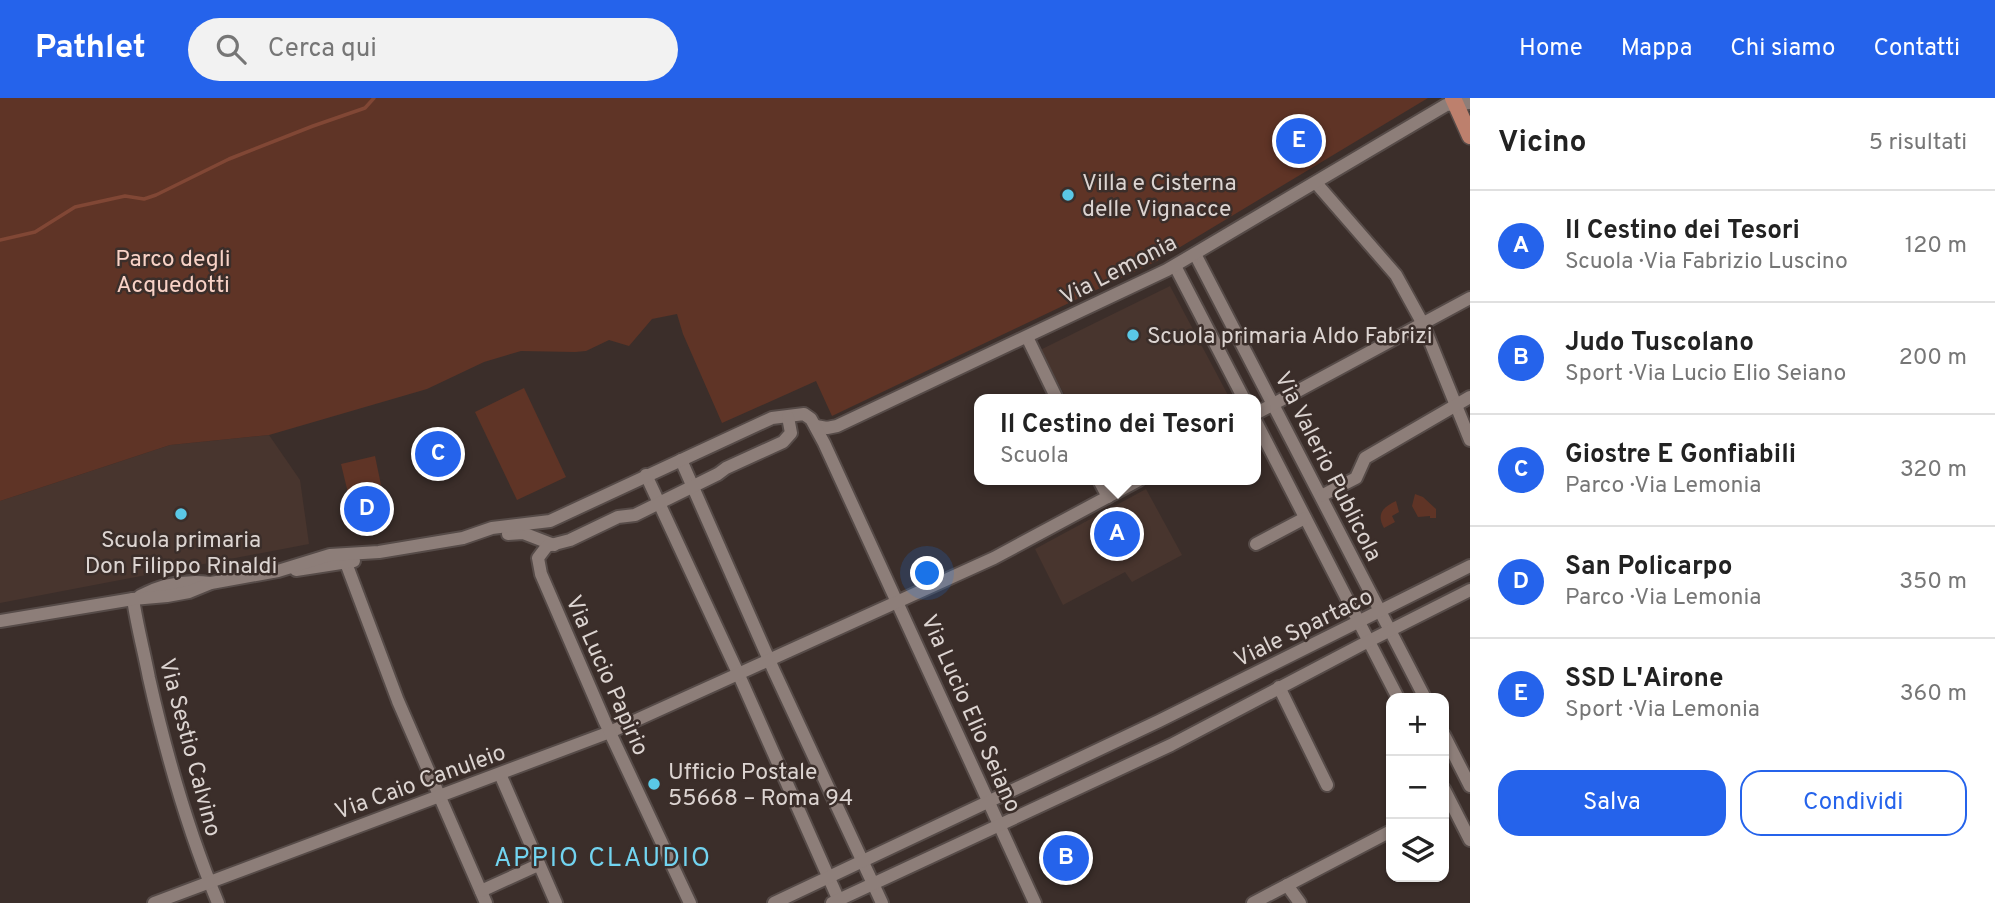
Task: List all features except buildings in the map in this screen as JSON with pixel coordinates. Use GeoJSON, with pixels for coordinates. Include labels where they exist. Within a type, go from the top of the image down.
{"type":"FeatureCollection","features":[{"type":"Feature","properties":{"kind":"main road"},"geometry":{"type":"LineString","coordinates":[[1459,101],[1470,136]]}},
{"type":"Feature","properties":{"kind":"street"},"geometry":{"type":"LineString","coordinates":[[1459,101],[1470,117]]}},
{"type":"Feature","properties":{"kind":"street","name":"Via Lemonia"},"geometry":{"type":"LineString","coordinates":[[788,417],[804,414],[816,426],[837,426],[1027,337],[1175,266],[1446,105],[1459,101]]}},
{"type":"Feature","properties":{"kind":"street"},"geometry":{"type":"LineString","coordinates":[[1316,183],[1392,269],[1423,324],[1470,440]]}},
{"type":"Feature","properties":{"kind":"street","name":"Via Valerio Publicola"},"geometry":{"type":"LineString","coordinates":[[1195,254],[1421,693]]}},
{"type":"Feature","properties":{"kind":"street","name":"Via Valerio Publicola"},"geometry":{"type":"LineString","coordinates":[[1175,266],[1241,394]]}},
{"type":"Feature","properties":{"kind":"street"},"geometry":{"type":"LineString","coordinates":[[1261,412],[1470,298]]}},
{"type":"Feature","properties":{"kind":"street"},"geometry":{"type":"LineString","coordinates":[[1027,337],[1055,394]]}},
{"type":"Feature","properties":{"kind":"street"},"geometry":{"type":"LineString","coordinates":[[1321,496],[1356,478],[1364,458],[1470,397]]}},
{"type":"Feature","properties":{"kind":"street"},"geometry":{"type":"LineString","coordinates":[[0,621],[133,599],[169,585],[192,581],[211,583],[278,571],[300,570],[330,560],[463,538],[520,532],[554,545],[570,541],[618,517],[635,515],[786,440],[792,431],[788,417],[772,418],[550,521],[492,528],[463,538]]}},
{"type":"Feature","properties":{"kind":"street","name":"Via Lucio Elio Seiano"},"geometry":{"type":"LineString","coordinates":[[816,426],[1035,903]]}},
{"type":"Feature","properties":{"kind":"street","name":"Via Valerio Publicola"},"geometry":{"type":"LineString","coordinates":[[1261,432],[1396,693]]}},
{"type":"Feature","properties":{"kind":"street"},"geometry":{"type":"LineString","coordinates":[[681,460],[882,903]]}},
{"type":"Feature","properties":{"kind":"street"},"geometry":{"type":"LineString","coordinates":[[646,475],[738,673],[837,902]]}},
{"type":"Feature","properties":{"kind":"street"},"geometry":{"type":"LineString","coordinates":[[1102,485],[1108,497]]}},
{"type":"Feature","properties":{"kind":"street","name":"Via Caio Canuleio"},"geometry":{"type":"LineString","coordinates":[[155,903],[610,732],[1021,545],[1130,485]]}},
{"type":"Feature","properties":{"kind":"street"},"geometry":{"type":"LineString","coordinates":[[1256,544],[1305,518]]}},
{"type":"Feature","properties":{"kind":"street"},"geometry":{"type":"LineString","coordinates":[[550,521],[549,533],[554,545]]}},
{"type":"Feature","properties":{"kind":"street","name":"Via Lucio Papirio"},"geometry":{"type":"LineString","coordinates":[[554,545],[542,550],[538,566],[610,732],[690,903]]}},
{"type":"Feature","properties":{"kind":"street"},"geometry":{"type":"LineString","coordinates":[[330,560],[346,563],[379,552]]}},
{"type":"Feature","properties":{"kind":"street"},"geometry":{"type":"LineString","coordinates":[[346,563],[391,683],[483,897],[538,865]]}},
{"type":"Feature","properties":{"kind":"street","name":"Viale Spartaco"},"geometry":{"type":"LineString","coordinates":[[774,903],[1148,727],[1470,566]]}},
{"type":"Feature","properties":{"kind":"street","name":"Viale Spartaco"},"geometry":{"type":"LineString","coordinates":[[837,902],[1159,749],[1470,590]]}},
{"type":"Feature","properties":{"kind":"street","name":"Via Sestio Calvino"},"geometry":{"type":"LineString","coordinates":[[133,599],[158,717],[180,797],[218,903]]}},
{"type":"Feature","properties":{"kind":"street"},"geometry":{"type":"LineString","coordinates":[[1279,687],[1327,785]]}},
{"type":"Feature","properties":{"kind":"street"},"geometry":{"type":"LineString","coordinates":[[1148,727],[1159,749]]}},
{"type":"Feature","properties":{"kind":"street"},"geometry":{"type":"LineString","coordinates":[[1449,745],[1470,786]]}},
{"type":"Feature","properties":{"kind":"street"},"geometry":{"type":"LineString","coordinates":[[500,774],[556,903]]}},
{"type":"Feature","properties":{"kind":"street"},"geometry":{"type":"LineString","coordinates":[[1449,797],[1470,791]]}},
{"type":"Feature","properties":{"kind":"street"},"geometry":{"type":"LineString","coordinates":[[1449,803],[1470,840]]}},
{"type":"Feature","properties":{"kind":"street"},"geometry":{"type":"LineString","coordinates":[[1253,903],[1386,834]]}},
{"type":"Feature","properties":{"kind":"street"},"geometry":{"type":"LineString","coordinates":[[1287,885],[1300,903]]}},
{"type":"Feature","properties":{"kind":"shaded area","name":"Scuola primaria Aldo Fabrizi"},"geometry":{"type":"Polygon","coordinates":[[[1170,286],[1227,394],[1064,394],[1040,350],[1170,286]]]}},
{"type":"Feature","properties":{"kind":"shaded area"},"geometry":{"type":"Polygon","coordinates":[[[269,435],[300,480],[309,544],[0,603],[0,501],[170,445],[269,435]]]}},
{"type":"Feature","properties":{"kind":"shaded area"},"geometry":{"type":"Polygon","coordinates":[[[1146,489],[1182,555],[1132,582],[1125,572],[1063,605],[1035,549],[1146,489]]]}},
{"type":"Feature","properties":{"kind":"green space","name":"Parco degli Acquedotti"},"geometry":{"type":"Polygon","coordinates":[[[0,98],[1428,98],[1157,261],[832,416],[816,381],[722,423],[677,314],[652,319],[629,346],[609,340],[586,351],[521,351],[484,362],[427,389],[269,435],[170,445],[0,501],[0,98]]]}},
{"type":"Feature","properties":{"kind":"green space"},"geometry":{"type":"Polygon","coordinates":[[[524,388],[566,477],[517,500],[475,412],[524,388]]]}},
{"type":"Feature","properties":{"kind":"green space"},"geometry":{"type":"Polygon","coordinates":[[[454,438],[460,461],[422,469],[417,448],[454,438]]]}},
{"type":"Feature","properties":{"kind":"green space"},"geometry":{"type":"Polygon","coordinates":[[[375,456],[381,485],[348,493],[341,464],[375,456]]]}},
{"type":"Feature","properties":{"kind":"green space"},"geometry":{"type":"Polygon","coordinates":[[[1415,494],[1423,497],[1436,509],[1436,518],[1418,517],[1412,506],[1415,494]]]}},
{"type":"Feature","properties":{"kind":"green space"},"geometry":{"type":"Polygon","coordinates":[[[380,496],[384,516],[353,523],[349,502],[380,496]]]}},
{"type":"Feature","properties":{"kind":"green space"},"geometry":{"type":"Polygon","coordinates":[[[1396,501],[1399,512],[1392,516],[1395,522],[1384,528],[1382,512],[1396,501]]]}},
{"type":"Feature","properties":{"kind":"waterway"},"geometry":{"type":"LineString","coordinates":[[0,240],[35,232],[75,207],[125,196],[144,199],[156,195],[229,159],[365,108],[374,98]]}},
{"type":"Feature","properties":{"kind":"place","name":"SSD L'Airone"},"geometry":{"type":"Point","coordinates":[1299,141]}},
{"type":"Feature","properties":{"kind":"place","name":"Villa e Cisterna delle Vignacce"},"geometry":{"type":"Point","coordinates":[1068,195]}},
{"type":"Feature","properties":{"kind":"place","name":"Scuola primaria Aldo Fabrizi"},"geometry":{"type":"Point","coordinates":[1133,335]}},
{"type":"Feature","properties":{"kind":"place","name":"Giostre E Gonfiabili"},"geometry":{"type":"Point","coordinates":[438,454]}},
{"type":"Feature","properties":{"kind":"place","name":"San Policarpo"},"geometry":{"type":"Point","coordinates":[367,509]}},
{"type":"Feature","properties":{"kind":"place","name":"Scuola primaria Don Filippo Rinaldi"},"geometry":{"type":"Point","coordinates":[181,514]}},
{"type":"Feature","properties":{"kind":"place","name":"Il Cestino dei Tesori"},"geometry":{"type":"Point","coordinates":[1117,534]}},
{"type":"Feature","properties":{"kind":"place","name":"Ufficio Postale 55668 – Roma 94"},"geometry":{"type":"Point","coordinates":[654,784]}},
{"type":"Feature","properties":{"kind":"place","name":"Judo Tuscolano"},"geometry":{"type":"Point","coordinates":[1066,858]}},
{"type":"Feature","properties":{"kind":"district","name":"APPIO CLAUDIO"},"geometry":{"type":"Point","coordinates":[603,857]}}]}
